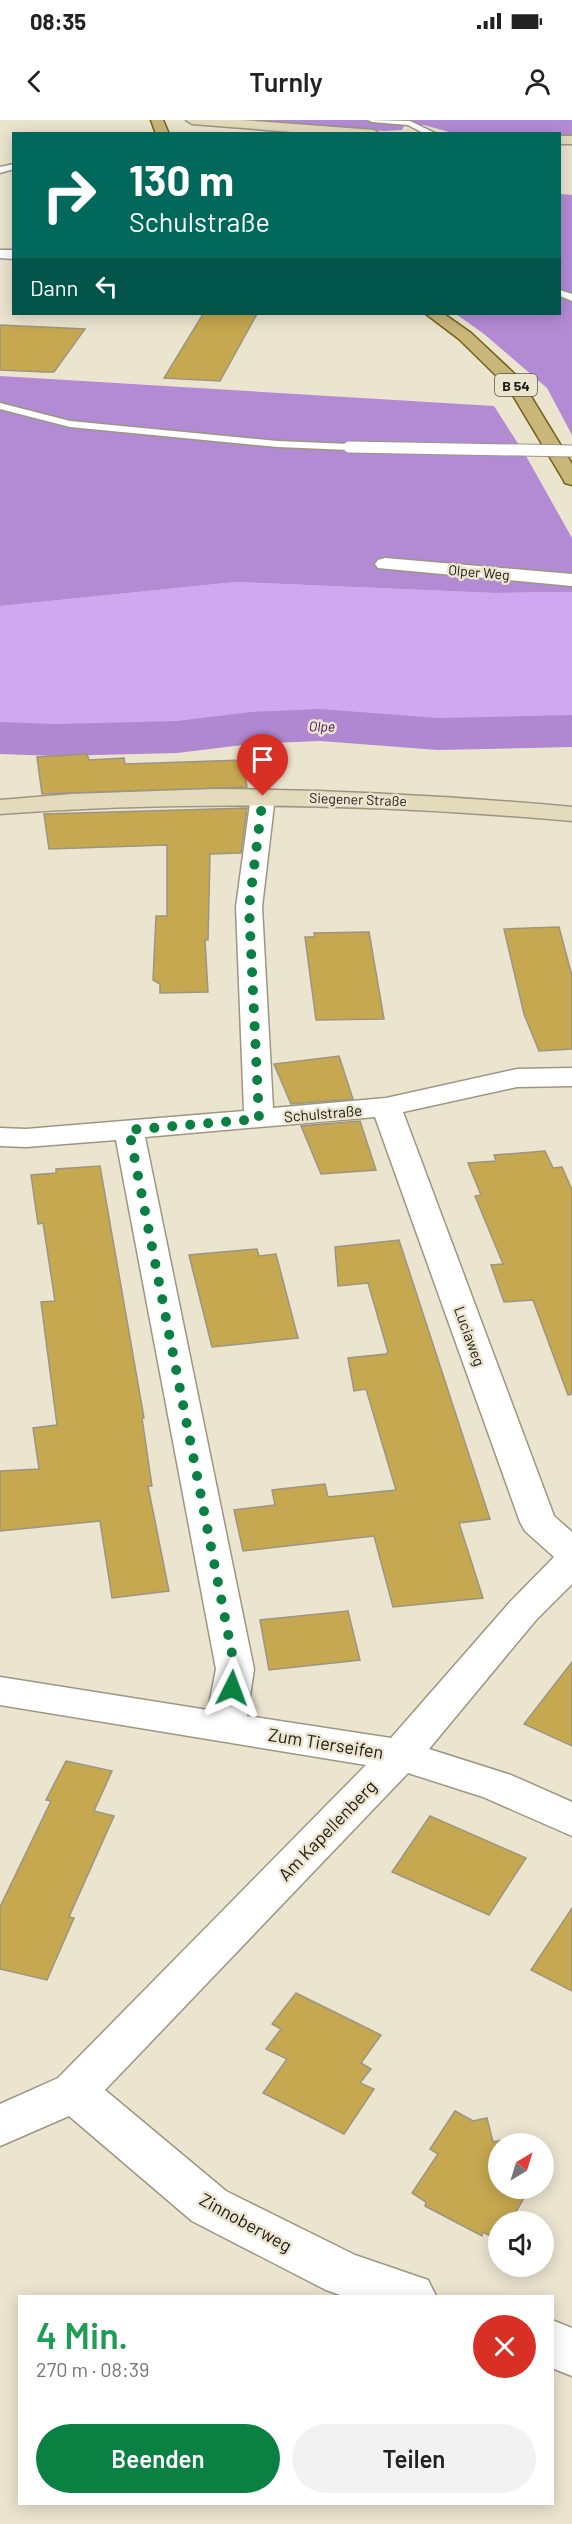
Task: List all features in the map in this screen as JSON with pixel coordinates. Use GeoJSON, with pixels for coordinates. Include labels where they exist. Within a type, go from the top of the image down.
{"type":"FeatureCollection","features":[{"type":"Feature","properties":{"kind":"main road","name":"B 54"},"geometry":{"type":"LineString","coordinates":[[435,315],[465,336],[515,384],[572,479]]}},
{"type":"Feature","properties":{"kind":"street"},"geometry":{"type":"LineString","coordinates":[[192,120],[352,132]]}},
{"type":"Feature","properties":{"kind":"street"},"geometry":{"type":"LineString","coordinates":[[191,132],[203,128],[246,123]]}},
{"type":"Feature","properties":{"kind":"street","name":"Olper Weg"},"geometry":{"type":"LineString","coordinates":[[385,564],[572,580]]}},
{"type":"Feature","properties":{"kind":"street"},"geometry":{"type":"LineString","coordinates":[[259,1119],[249,907],[263,796]]}},
{"type":"Feature","properties":{"kind":"street","name":"Siegener Straße"},"geometry":{"type":"LineString","coordinates":[[0,807],[72,801],[263,796],[380,798],[572,814]]}},
{"type":"Feature","properties":{"kind":"street","name":"Schulstraße"},"geometry":{"type":"LineString","coordinates":[[0,1137],[26,1138],[129,1130],[386,1107],[517,1078],[572,1077]]}},
{"type":"Feature","properties":{"kind":"street","name":"Luciaweg"},"geometry":{"type":"LineString","coordinates":[[386,1107],[538,1522],[572,1552]]}},
{"type":"Feature","properties":{"kind":"street"},"geometry":{"type":"LineString","coordinates":[[129,1130],[235,1669],[225,1727]]}},
{"type":"Feature","properties":{"kind":"street","name":"Am Kapellenberg"},"geometry":{"type":"LineString","coordinates":[[74,2092],[400,1755],[523,1611],[572,1561]]}},
{"type":"Feature","properties":{"kind":"street","name":"Zum Tierseifen"},"geometry":{"type":"LineString","coordinates":[[0,1691],[400,1755],[497,1786],[572,1820]]}},
{"type":"Feature","properties":{"kind":"street"},"geometry":{"type":"LineString","coordinates":[[0,2126],[74,2092]]}},
{"type":"Feature","properties":{"kind":"street","name":"Zinnoberweg"},"geometry":{"type":"LineString","coordinates":[[74,2092],[209,2206],[343,2274],[408,2295]]}},
{"type":"Feature","properties":{"kind":"street"},"geometry":{"type":"LineString","coordinates":[[554,2345],[572,2352]]}},
{"type":"Feature","properties":{"kind":"lane"},"geometry":{"type":"LineString","coordinates":[[372,120],[410,123],[429,132]]}},
{"type":"Feature","properties":{"kind":"lane"},"geometry":{"type":"LineString","coordinates":[[0,406],[69,424],[278,444],[572,451]]}},
{"type":"Feature","properties":{"kind":"shaded area"},"geometry":{"type":"Polygon","coordinates":[[[250,120],[572,120],[572,136],[561,136],[561,132],[449,132],[424,125],[404,126],[402,130],[384,131],[250,120]]]}},
{"type":"Feature","properties":{"kind":"shaded area"},"geometry":{"type":"Polygon","coordinates":[[[561,194],[572,195],[572,435],[547,388],[484,334],[457,315],[561,315],[561,194]]]}},
{"type":"Feature","properties":{"kind":"shaded area"},"geometry":{"type":"Polygon","coordinates":[[[0,376],[494,406],[526,456],[572,538],[572,592],[495,593],[236,582],[0,606],[0,376]]]}},
{"type":"Feature","properties":{"kind":"shaded area"},"geometry":{"type":"Polygon","coordinates":[[[236,582],[495,593],[572,592],[572,725],[452,728],[266,720],[182,731],[77,733],[0,729],[0,606],[236,582]]]}},
{"type":"Feature","properties":{"kind":"building"},"geometry":{"type":"Polygon","coordinates":[[[202,315],[256,315],[220,381],[164,378],[202,315]]]}},
{"type":"Feature","properties":{"kind":"building"},"geometry":{"type":"Polygon","coordinates":[[[0,325],[85,329],[54,372],[0,370],[0,325]]]}},
{"type":"Feature","properties":{"kind":"building"},"geometry":{"type":"Polygon","coordinates":[[[87,754],[89,760],[124,758],[125,764],[243,760],[247,787],[42,794],[37,757],[87,754]]]}},
{"type":"Feature","properties":{"kind":"building"},"geometry":{"type":"Polygon","coordinates":[[[247,808],[241,853],[210,854],[208,940],[205,940],[208,992],[160,993],[160,984],[153,980],[156,916],[167,916],[167,845],[49,849],[44,814],[247,808]]]}},
{"type":"Feature","properties":{"kind":"building"},"geometry":{"type":"Polygon","coordinates":[[[559,927],[572,976],[572,1049],[539,1051],[524,1014],[504,929],[559,927]]]}},
{"type":"Feature","properties":{"kind":"building"},"geometry":{"type":"Polygon","coordinates":[[[369,932],[384,1019],[316,1020],[305,937],[315,937],[314,933],[369,932]]]}},
{"type":"Feature","properties":{"kind":"building"},"geometry":{"type":"Polygon","coordinates":[[[339,1056],[353,1099],[291,1104],[274,1064],[339,1056]]]}},
{"type":"Feature","properties":{"kind":"building"},"geometry":{"type":"Polygon","coordinates":[[[360,1121],[376,1170],[321,1174],[301,1126],[360,1121]]]}},
{"type":"Feature","properties":{"kind":"building"},"geometry":{"type":"Polygon","coordinates":[[[545,1151],[553,1168],[562,1167],[572,1190],[572,1394],[568,1395],[533,1300],[504,1302],[491,1265],[503,1264],[475,1196],[481,1195],[468,1163],[496,1161],[494,1155],[545,1151]]]}},
{"type":"Feature","properties":{"kind":"building"},"geometry":{"type":"Polygon","coordinates":[[[100,1166],[144,1418],[142,1418],[152,1486],[148,1486],[169,1591],[112,1598],[100,1521],[0,1531],[0,1471],[39,1469],[33,1428],[57,1425],[41,1302],[55,1301],[43,1223],[38,1224],[31,1175],[56,1173],[56,1169],[100,1166]]]}},
{"type":"Feature","properties":{"kind":"building"},"geometry":{"type":"Polygon","coordinates":[[[399,1240],[490,1519],[459,1523],[483,1598],[393,1607],[374,1536],[243,1551],[234,1510],[275,1505],[272,1490],[325,1484],[328,1497],[396,1490],[366,1389],[354,1391],[348,1358],[388,1352],[368,1283],[338,1286],[335,1247],[399,1240]]]}},
{"type":"Feature","properties":{"kind":"building"},"geometry":{"type":"Polygon","coordinates":[[[257,1249],[259,1256],[276,1254],[298,1338],[212,1347],[189,1255],[257,1249]]]}},
{"type":"Feature","properties":{"kind":"building"},"geometry":{"type":"Polygon","coordinates":[[[348,1611],[360,1660],[269,1670],[260,1620],[348,1611]]]}},
{"type":"Feature","properties":{"kind":"building"},"geometry":{"type":"Polygon","coordinates":[[[572,1662],[572,1746],[524,1724],[572,1662]]]}},
{"type":"Feature","properties":{"kind":"building"},"geometry":{"type":"Polygon","coordinates":[[[66,1761],[112,1771],[94,1811],[114,1816],[69,1917],[74,1918],[47,1980],[0,1969],[0,1907],[51,1801],[46,1800],[66,1761]]]}},
{"type":"Feature","properties":{"kind":"building"},"geometry":{"type":"Polygon","coordinates":[[[430,1816],[526,1858],[489,1915],[392,1872],[430,1816]]]}},
{"type":"Feature","properties":{"kind":"building"},"geometry":{"type":"Polygon","coordinates":[[[572,1908],[572,1991],[531,1970],[572,1908]]]}},
{"type":"Feature","properties":{"kind":"building"},"geometry":{"type":"Polygon","coordinates":[[[296,1993],[381,2035],[361,2063],[371,2069],[360,2083],[374,2089],[344,2134],[263,2093],[287,2059],[266,2049],[281,2029],[272,2024],[296,1993]]]}},
{"type":"Feature","properties":{"kind":"building"},"geometry":{"type":"Polygon","coordinates":[[[455,2111],[473,2121],[487,2118],[491,2133],[488,2133],[488,2199],[524,2199],[516,2211],[488,2211],[488,2235],[483,2232],[482,2236],[425,2206],[426,2202],[412,2193],[438,2154],[430,2149],[455,2111]]]}},
{"type":"Feature","properties":{"kind":"waterway","name":"Olpe"},"geometry":{"type":"LineString","coordinates":[[0,738],[55,740],[177,737],[251,728],[320,725],[438,734],[572,731]]}},
{"type":"Feature","properties":{"kind":"route"},"geometry":{"type":"LineString","coordinates":[[232,1688],[235,1669],[129,1130],[259,1119],[249,907],[263,796]]}}]}
